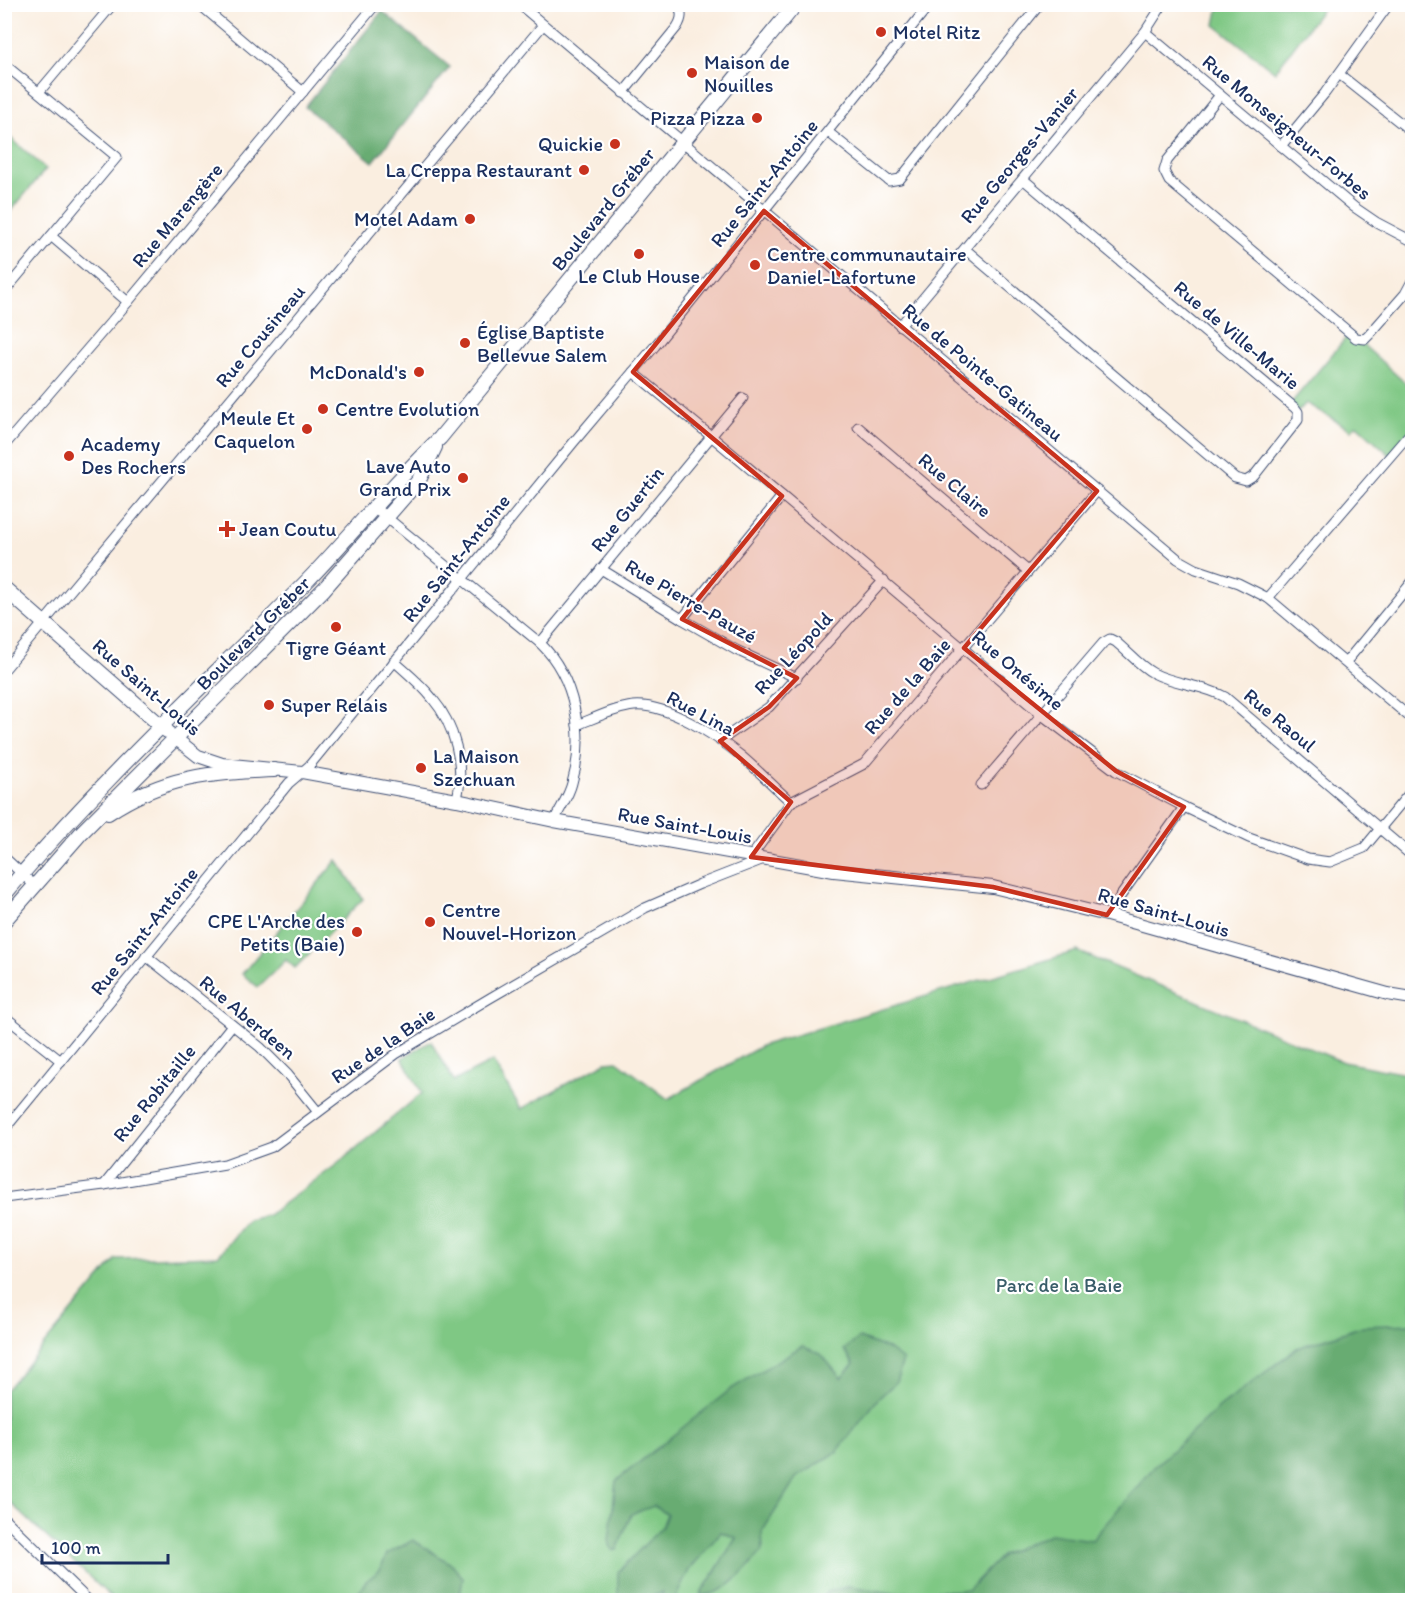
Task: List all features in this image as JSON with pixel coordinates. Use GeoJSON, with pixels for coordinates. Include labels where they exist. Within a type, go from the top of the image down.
{"type":"FeatureCollection","features":[{"type":"Feature","properties":{"kind":"main road","name":"Boulevard Gréber"},"geometry":{"type":"LineString","coordinates":[[4,895],[73,817],[309,579],[407,469],[440,438],[796,4]]}},
{"type":"Feature","properties":{"kind":"main road","name":"Boulevard Gréber"},"geometry":{"type":"LineString","coordinates":[[4,921],[82,832],[324,589],[419,480],[440,438]]}},
{"type":"Feature","properties":{"kind":"main road","name":"Rue Saint-Louis"},"geometry":{"type":"LineString","coordinates":[[4,588],[175,738]]}},
{"type":"Feature","properties":{"kind":"main road"},"geometry":{"type":"LineString","coordinates":[[82,832],[116,808],[178,780],[203,775],[274,770]]}},
{"type":"Feature","properties":{"kind":"street"},"geometry":{"type":"LineString","coordinates":[[39,92],[113,4]]}},
{"type":"Feature","properties":{"kind":"street"},"geometry":{"type":"LineString","coordinates":[[199,4],[303,92]]}},
{"type":"Feature","properties":{"kind":"street","name":"Rue Marengère"},"geometry":{"type":"LineString","coordinates":[[4,446],[128,302],[376,4]]}},
{"type":"Feature","properties":{"kind":"street","name":"Rue de Pointe-Gatineau"},"geometry":{"type":"LineString","coordinates":[[519,4],[1178,559],[1196,569],[1238,583],[1268,598],[1413,719]]}},
{"type":"Feature","properties":{"kind":"street"},"geometry":{"type":"LineString","coordinates":[[623,93],[681,21],[677,4]]}},
{"type":"Feature","properties":{"kind":"street","name":"Rue Saint-Antoine"},"geometry":{"type":"LineString","coordinates":[[4,1130],[289,783],[302,772],[463,580],[930,4]]}},
{"type":"Feature","properties":{"kind":"street"},"geometry":{"type":"LineString","coordinates":[[828,132],[889,181],[900,179],[1040,4]]}},
{"type":"Feature","properties":{"kind":"street","name":"Rue Georges-Vanier"},"geometry":{"type":"LineString","coordinates":[[900,326],[1145,32],[1163,4]]}},
{"type":"Feature","properties":{"kind":"street"},"geometry":{"type":"LineString","coordinates":[[1281,146],[1339,74],[1389,4]]}},
{"type":"Feature","properties":{"kind":"street","name":"Rue Cousineau"},"geometry":{"type":"LineString","coordinates":[[4,670],[543,25]]}},
{"type":"Feature","properties":{"kind":"street","name":"Rue Monseigneur-Forbes"},"geometry":{"type":"LineString","coordinates":[[1145,32],[1354,207],[1376,222],[1413,241]]}},
{"type":"Feature","properties":{"kind":"street"},"geometry":{"type":"LineString","coordinates":[[4,64],[117,157],[4,292]]}},
{"type":"Feature","properties":{"kind":"street"},"geometry":{"type":"LineString","coordinates":[[1339,74],[1413,132]]}},
{"type":"Feature","properties":{"kind":"street"},"geometry":{"type":"LineString","coordinates":[[1220,95],[1167,161],[1164,171],[1169,182],[1356,338],[1365,339],[1405,294],[1413,281]]}},
{"type":"Feature","properties":{"kind":"street","name":"Rue de Ville-Marie"},"geometry":{"type":"LineString","coordinates":[[964,249],[1235,478],[1246,481],[1254,476],[1298,420],[1298,412],[1295,408],[1023,179]]}},
{"type":"Feature","properties":{"kind":"street"},"geometry":{"type":"LineString","coordinates":[[51,236],[128,302]]}},
{"type":"Feature","properties":{"kind":"street","name":"Rue Onésime"},"geometry":{"type":"LineString","coordinates":[[633,372],[884,580],[1042,715],[1116,771],[1249,838],[1308,859],[1330,862],[1364,848],[1413,790]]}},
{"type":"Feature","properties":{"kind":"street","name":"Rue Guertin"},"geometry":{"type":"LineString","coordinates":[[540,643],[742,398]]}},
{"type":"Feature","properties":{"kind":"street","name":"Rue Claire"},"geometry":{"type":"LineString","coordinates":[[858,427],[1028,571]]}},
{"type":"Feature","properties":{"kind":"street"},"geometry":{"type":"LineString","coordinates":[[1268,598],[1413,431]]}},
{"type":"Feature","properties":{"kind":"street","name":"Rue de la Baie"},"geometry":{"type":"LineString","coordinates":[[751,856],[791,802],[864,764],[1096,491]]}},
{"type":"Feature","properties":{"kind":"street"},"geometry":{"type":"LineString","coordinates":[[682,619],[783,496]]}},
{"type":"Feature","properties":{"kind":"street"},"geometry":{"type":"LineString","coordinates":[[374,507],[540,643],[560,669],[569,690],[577,724],[577,755],[572,783],[554,820]]}},
{"type":"Feature","properties":{"kind":"street","name":"Rue Pierre-Pauzé"},"geometry":{"type":"LineString","coordinates":[[601,569],[736,650],[797,678]]}},
{"type":"Feature","properties":{"kind":"street","name":"Rue Léopold"},"geometry":{"type":"LineString","coordinates":[[720,741],[769,707],[884,580]]}},
{"type":"Feature","properties":{"kind":"street"},"geometry":{"type":"LineString","coordinates":[[1346,662],[1413,582]]}},
{"type":"Feature","properties":{"kind":"street","name":"Rue Raoul"},"geometry":{"type":"LineString","coordinates":[[1042,715],[1103,643],[1110,639],[1152,673],[1181,683],[1211,689],[1225,697],[1413,856]]}},
{"type":"Feature","properties":{"kind":"street"},"geometry":{"type":"LineString","coordinates":[[394,662],[433,698],[452,731],[459,757],[457,800]]}},
{"type":"Feature","properties":{"kind":"street","name":"Rue Lina"},"geometry":{"type":"LineString","coordinates":[[577,724],[633,706],[650,706],[684,720],[720,741],[740,755],[791,802]]}},
{"type":"Feature","properties":{"kind":"street"},"geometry":{"type":"LineString","coordinates":[[981,786],[1042,715]]}},
{"type":"Feature","properties":{"kind":"street","name":"Rue Saint-Louis"},"geometry":{"type":"LineString","coordinates":[[175,738],[191,752],[206,760],[302,772],[834,871],[993,887],[1107,915],[1388,994],[1413,998]]}},
{"type":"Feature","properties":{"kind":"street"},"geometry":{"type":"LineString","coordinates":[[1107,915],[1184,807]]}},
{"type":"Feature","properties":{"kind":"street"},"geometry":{"type":"LineString","coordinates":[[4,857],[34,885]]}},
{"type":"Feature","properties":{"kind":"street","name":"Rue de la Baie"},"geometry":{"type":"LineString","coordinates":[[4,1198],[104,1185],[225,1164],[272,1147],[396,1054],[606,930],[645,908],[764,859]]}},
{"type":"Feature","properties":{"kind":"street","name":"Rue Aberdeen"},"geometry":{"type":"LineString","coordinates":[[146,956],[260,1047],[281,1068],[318,1113]]}},
{"type":"Feature","properties":{"kind":"street"},"geometry":{"type":"LineString","coordinates":[[4,1016],[61,1061]]}},
{"type":"Feature","properties":{"kind":"street","name":"Rue Robitaille"},"geometry":{"type":"LineString","coordinates":[[104,1185],[232,1024]]}},
{"type":"Feature","properties":{"kind":"street"},"geometry":{"type":"LineString","coordinates":[[4,1518],[88,1600]]}},
{"type":"Feature","properties":{"kind":"highlighted area"},"geometry":{"type":"Polygon","coordinates":[[[764,211],[1097,491],[964,648],[1116,771],[1184,807],[1107,915],[993,887],[751,857],[791,802],[720,741],[769,707],[797,678],[682,619],[782,496],[633,372],[764,211]]]}},
{"type":"Feature","properties":{"kind":"green space"},"geometry":{"type":"Polygon","coordinates":[[[1219,4],[1325,5],[1275,72],[1215,25],[1219,4]]]}},
{"type":"Feature","properties":{"kind":"green space"},"geometry":{"type":"Polygon","coordinates":[[[382,11],[450,67],[373,162],[305,107],[382,11]]]}},
{"type":"Feature","properties":{"kind":"green space"},"geometry":{"type":"Polygon","coordinates":[[[5,133],[46,169],[5,218],[5,133]]]}},
{"type":"Feature","properties":{"kind":"green space"},"geometry":{"type":"Polygon","coordinates":[[[1350,333],[1412,389],[1412,431],[1391,456],[1357,425],[1351,430],[1306,403],[1298,412],[1291,403],[1350,333]]]}},
{"type":"Feature","properties":{"kind":"green space"},"geometry":{"type":"Polygon","coordinates":[[[337,860],[363,899],[295,968],[286,960],[258,987],[242,974],[337,860]]]}},
{"type":"Feature","properties":{"kind":"green space","name":"Parc de la Baie"},"geometry":{"type":"Polygon","coordinates":[[[1077,951],[1343,1062],[1412,1075],[1412,1600],[114,1600],[5,1498],[5,1391],[116,1259],[218,1256],[248,1220],[268,1215],[336,1165],[422,1093],[402,1058],[431,1041],[454,1081],[493,1061],[521,1109],[606,1062],[617,1061],[668,1099],[763,1045],[1077,951]]]}},
{"type":"Feature","properties":{"kind":"green space"},"geometry":{"type":"Polygon","coordinates":[[[1412,1324],[1412,1600],[820,1600],[828,1592],[850,1586],[892,1593],[968,1590],[1002,1555],[1050,1534],[1092,1540],[1155,1466],[1220,1407],[1297,1348],[1363,1326],[1412,1324]]]}},
{"type":"Feature","properties":{"kind":"green space"},"geometry":{"type":"Polygon","coordinates":[[[859,1338],[888,1349],[903,1360],[896,1382],[878,1399],[837,1452],[796,1478],[762,1532],[763,1551],[750,1565],[735,1580],[719,1591],[700,1595],[736,1538],[721,1532],[689,1570],[676,1597],[680,1600],[660,1600],[663,1592],[635,1601],[618,1597],[618,1572],[662,1527],[667,1514],[654,1506],[631,1514],[617,1550],[612,1550],[609,1542],[616,1481],[731,1389],[802,1346],[821,1354],[841,1378],[854,1364],[844,1350],[859,1338]]]}},
{"type":"Feature","properties":{"kind":"green space"},"geometry":{"type":"Polygon","coordinates":[[[413,1540],[453,1565],[463,1578],[459,1600],[348,1600],[380,1570],[387,1554],[413,1540]]]}},
{"type":"Feature","properties":{"kind":"place","name":"Motel Ritz"},"geometry":{"type":"Point","coordinates":[881,32]}},
{"type":"Feature","properties":{"kind":"place","name":"Maison de Nouilles"},"geometry":{"type":"Point","coordinates":[692,73]}},
{"type":"Feature","properties":{"kind":"place","name":"Pizza Pizza"},"geometry":{"type":"Point","coordinates":[757,118]}},
{"type":"Feature","properties":{"kind":"place","name":"Quickie"},"geometry":{"type":"Point","coordinates":[615,144]}},
{"type":"Feature","properties":{"kind":"place","name":"La Creppa Restaurant"},"geometry":{"type":"Point","coordinates":[584,170]}},
{"type":"Feature","properties":{"kind":"place","name":"Motel Adam"},"geometry":{"type":"Point","coordinates":[470,219]}},
{"type":"Feature","properties":{"kind":"place","name":"Le Club House"},"geometry":{"type":"Point","coordinates":[639,254]}},
{"type":"Feature","properties":{"kind":"place","name":"Centre communautaire Daniel-Lafortune"},"geometry":{"type":"Point","coordinates":[755,265]}},
{"type":"Feature","properties":{"kind":"place","name":"Église Baptiste Bellevue Salem"},"geometry":{"type":"Point","coordinates":[465,343]}},
{"type":"Feature","properties":{"kind":"place","name":"McDonald's"},"geometry":{"type":"Point","coordinates":[419,372]}},
{"type":"Feature","properties":{"kind":"place","name":"Centre Evolution"},"geometry":{"type":"Point","coordinates":[323,409]}},
{"type":"Feature","properties":{"kind":"place","name":"Meule Et Caquelon"},"geometry":{"type":"Point","coordinates":[307,429]}},
{"type":"Feature","properties":{"kind":"place","name":"Academy Des Rochers"},"geometry":{"type":"Point","coordinates":[69,456]}},
{"type":"Feature","properties":{"kind":"place","name":"Lave Auto Grand Prix"},"geometry":{"type":"Point","coordinates":[463,478]}},
{"type":"Feature","properties":{"kind":"place","name":"Jean Coutu"},"geometry":{"type":"Point","coordinates":[227,529]}},
{"type":"Feature","properties":{"kind":"place","name":"Tigre Géant"},"geometry":{"type":"Point","coordinates":[336,627]}},
{"type":"Feature","properties":{"kind":"place","name":"Super Relais"},"geometry":{"type":"Point","coordinates":[269,705]}},
{"type":"Feature","properties":{"kind":"place","name":"La Maison Szechuan"},"geometry":{"type":"Point","coordinates":[421,768]}},
{"type":"Feature","properties":{"kind":"place","name":"Centre Nouvel-Horizon"},"geometry":{"type":"Point","coordinates":[430,922]}},
{"type":"Feature","properties":{"kind":"place","name":"CPE L'Arche des Petits (Baie)"},"geometry":{"type":"Point","coordinates":[357,932]}}]}
